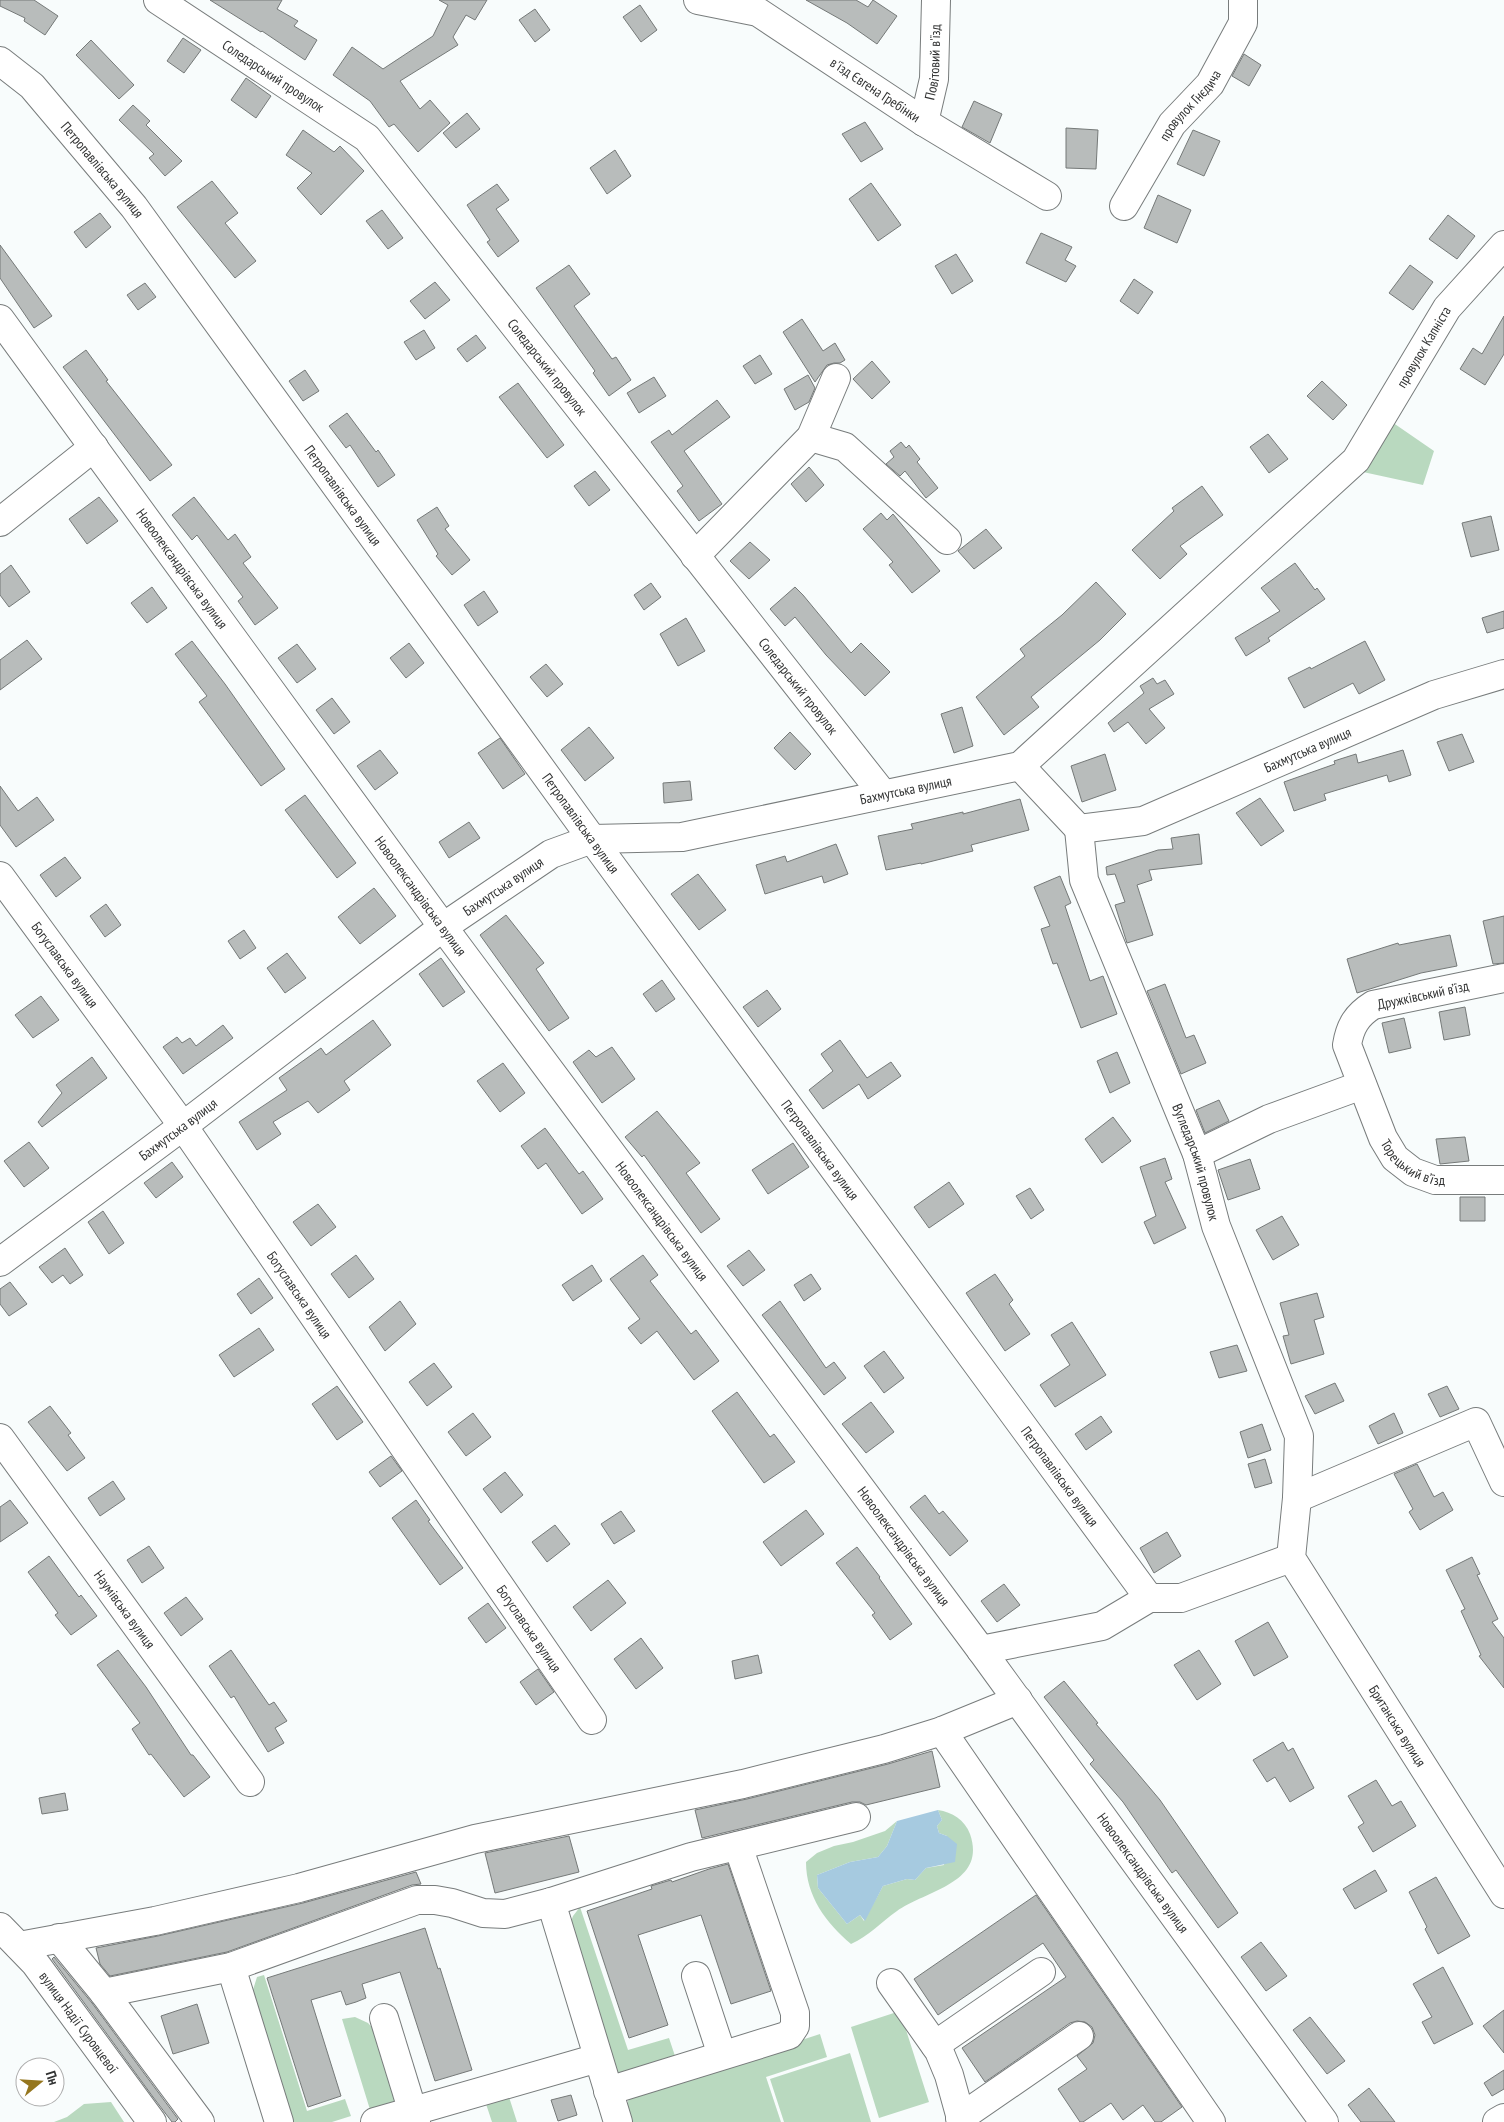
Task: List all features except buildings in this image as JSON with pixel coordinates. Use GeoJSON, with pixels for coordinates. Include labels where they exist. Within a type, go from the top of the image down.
{"type":"FeatureCollection","features":[{"type":"Feature","properties":{"kind":"street","name":"Соледарський провулок"},"geometry":{"type":"LineString","coordinates":[[158,0],[367,138],[883,794]]}},
{"type":"Feature","properties":{"kind":"street","name":"в'їзд Євгена Гребінки"},"geometry":{"type":"LineString","coordinates":[[698,0],[758,12],[924,122],[1047,196]]}},
{"type":"Feature","properties":{"kind":"street","name":"Повітовий в'їзд"},"geometry":{"type":"LineString","coordinates":[[924,122],[934,79],[936,0]]}},
{"type":"Feature","properties":{"kind":"street","name":"провулок Гнєдича"},"geometry":{"type":"LineString","coordinates":[[1124,206],[1172,124],[1210,84],[1242,23],[1243,0]]}},
{"type":"Feature","properties":{"kind":"street","name":"Петропавлівська вулиця"},"geometry":{"type":"LineString","coordinates":[[0,61],[32,86],[134,207],[592,840],[1149,1598]]}},
{"type":"Feature","properties":{"kind":"street","name":"провулок Капніста"},"geometry":{"type":"LineString","coordinates":[[1020,766],[1356,460],[1447,308],[1504,245]]}},
{"type":"Feature","properties":{"kind":"street","name":"Новоолександрівська вулиця"},"geometry":{"type":"LineString","coordinates":[[0,319],[443,927],[1018,1700],[1324,2122]]}},
{"type":"Feature","properties":{"kind":"street"},"geometry":{"type":"LineString","coordinates":[[695,556],[811,437],[836,378]]}},
{"type":"Feature","properties":{"kind":"street"},"geometry":{"type":"LineString","coordinates":[[811,437],[845,448],[947,540]]}},
{"type":"Feature","properties":{"kind":"street"},"geometry":{"type":"LineString","coordinates":[[0,522],[94,447]]}},
{"type":"Feature","properties":{"kind":"street","name":"Бахмутська вулиця"},"geometry":{"type":"LineString","coordinates":[[1079,829],[1143,821],[1434,695],[1504,674]]}},
{"type":"Feature","properties":{"kind":"street"},"geometry":{"type":"LineString","coordinates":[[1020,766],[1079,829]]}},
{"type":"Feature","properties":{"kind":"street","name":"Бахмутська вулиця"},"geometry":{"type":"LineString","coordinates":[[0,1262],[183,1126],[443,927],[551,854],[592,840],[682,837],[1020,766]]}},
{"type":"Feature","properties":{"kind":"street","name":"Вугледарський провулок"},"geometry":{"type":"LineString","coordinates":[[1079,829],[1084,880],[1197,1154],[1216,1226],[1299,1436],[1298,1498]]}},
{"type":"Feature","properties":{"kind":"street","name":"Богуславська вулиця"},"geometry":{"type":"LineString","coordinates":[[0,876],[183,1126],[592,1720]]}},
{"type":"Feature","properties":{"kind":"street","name":"Дружківський в’їзд"},"geometry":{"type":"LineString","coordinates":[[1362,1085],[1347,1045],[1352,1027],[1362,1012],[1373,1005],[1384,1002],[1504,978]]}},
{"type":"Feature","properties":{"kind":"street"},"geometry":{"type":"LineString","coordinates":[[1197,1154],[1269,1119],[1362,1085]]}},
{"type":"Feature","properties":{"kind":"street","name":"Торецький в’їзд"},"geometry":{"type":"LineString","coordinates":[[1362,1085],[1379,1130],[1395,1158],[1413,1172],[1435,1180],[1504,1180]]}},
{"type":"Feature","properties":{"kind":"street"},"geometry":{"type":"LineString","coordinates":[[1313,1103],[1337,1104],[1352,1110],[1379,1130]]}},
{"type":"Feature","properties":{"kind":"street"},"geometry":{"type":"LineString","coordinates":[[981,1650],[1102,1626],[1149,1598],[1181,1598],[1291,1558],[1298,1498],[1476,1422],[1504,1482]]}},
{"type":"Feature","properties":{"kind":"street","name":"Наумівська вулиця"},"geometry":{"type":"LineString","coordinates":[[0,1438],[250,1782]]}},
{"type":"Feature","properties":{"kind":"street","name":"Британська вулиця"},"geometry":{"type":"LineString","coordinates":[[1291,1558],[1504,1894]]}},
{"type":"Feature","properties":{"kind":"street"},"geometry":{"type":"LineString","coordinates":[[19,1946],[155,1921],[299,1888],[475,1839],[743,1784],[884,1749],[942,1731],[1018,1700]]}},
{"type":"Feature","properties":{"kind":"street"},"geometry":{"type":"LineString","coordinates":[[942,1731],[1205,2120]]}},
{"type":"Feature","properties":{"kind":"street"},"geometry":{"type":"LineString","coordinates":[[104,1993],[231,1967],[418,1900],[452,1902],[483,1913],[495,1915],[551,1902],[636,1873],[691,1857],[856,1817]]}},
{"type":"Feature","properties":{"kind":"street"},"geometry":{"type":"LineString","coordinates":[[608,2090],[789,2035],[796,2026],[795,2013],[738,1846]]}},
{"type":"Feature","properties":{"kind":"street"},"geometry":{"type":"LineString","coordinates":[[551,1902],[618,2122]]}},
{"type":"Feature","properties":{"kind":"street","name":"вулиця Надії Суровцевої"},"geometry":{"type":"LineString","coordinates":[[0,1927],[34,1963],[152,2122]]}},
{"type":"Feature","properties":{"kind":"street"},"geometry":{"type":"LineString","coordinates":[[59,1938],[104,1993],[200,2122]]}},
{"type":"Feature","properties":{"kind":"street"},"geometry":{"type":"LineString","coordinates":[[231,1967],[278,2122]]}},
{"type":"Feature","properties":{"kind":"street"},"geometry":{"type":"LineString","coordinates":[[935,2045],[1041,1972]]}},
{"type":"Feature","properties":{"kind":"street"},"geometry":{"type":"LineString","coordinates":[[696,1976],[722,2055]]}},
{"type":"Feature","properties":{"kind":"street"},"geometry":{"type":"LineString","coordinates":[[891,1983],[935,2045],[949,2075],[961,2120],[1079,2036]]}},
{"type":"Feature","properties":{"kind":"street"},"geometry":{"type":"LineString","coordinates":[[384,2018],[414,2117]]}},
{"type":"Feature","properties":{"kind":"street"},"geometry":{"type":"LineString","coordinates":[[375,2122],[414,2117],[598,2058]]}},
{"type":"Feature","properties":{"kind":"street"},"geometry":{"type":"LineString","coordinates":[[1497,2122],[1504,2118]]}},
{"type":"Feature","properties":{"kind":"green space"},"geometry":{"type":"Polygon","coordinates":[[[1389,420],[1434,451],[1423,485],[1363,472],[1389,420]]]}},
{"type":"Feature","properties":{"kind":"green space"},"geometry":{"type":"Polygon","coordinates":[[[938,1810],[957,1818],[968,1829],[973,1851],[970,1864],[951,1883],[897,1911],[869,1933],[851,1944],[833,1927],[819,1908],[810,1886],[806,1862],[817,1853],[834,1846],[853,1842],[885,1831],[897,1821],[887,1846],[878,1857],[850,1862],[817,1875],[818,1888],[847,1924],[860,1915],[864,1921],[883,1886],[907,1879],[915,1880],[926,1868],[944,1865],[947,1836],[939,1833],[937,1826],[942,1820],[938,1810]]]}},
{"type":"Feature","properties":{"kind":"green space"},"geometry":{"type":"Polygon","coordinates":[[[580,1907],[628,2050],[669,2038],[676,2059],[615,2079],[570,1924],[580,1907]]]}},
{"type":"Feature","properties":{"kind":"green space"},"geometry":{"type":"Polygon","coordinates":[[[264,1975],[307,2111],[345,2099],[351,2116],[332,2122],[291,2122],[251,1996],[257,1977],[264,1975]]]}},
{"type":"Feature","properties":{"kind":"green space"},"geometry":{"type":"Polygon","coordinates":[[[900,2011],[929,2102],[879,2118],[851,2027],[900,2011]]]}},
{"type":"Feature","properties":{"kind":"green space"},"geometry":{"type":"Polygon","coordinates":[[[355,2017],[368,2023],[381,2037],[400,2100],[372,2116],[342,2019],[355,2017]]]}},
{"type":"Feature","properties":{"kind":"green space"},"geometry":{"type":"Polygon","coordinates":[[[820,2034],[827,2057],[766,2077],[781,2122],[627,2122],[624,2112],[630,2096],[820,2034]]]}},
{"type":"Feature","properties":{"kind":"green space"},"geometry":{"type":"Polygon","coordinates":[[[850,2053],[871,2122],[784,2122],[770,2079],[850,2053]]]}},
{"type":"Feature","properties":{"kind":"green space"},"geometry":{"type":"Polygon","coordinates":[[[509,2097],[517,2122],[492,2122],[486,2104],[509,2097]]]}},
{"type":"Feature","properties":{"kind":"green space"},"geometry":{"type":"Polygon","coordinates":[[[111,2102],[124,2122],[54,2122],[67,2117],[84,2104],[111,2102]]]}},
{"type":"Feature","properties":{"kind":"water"},"geometry":{"type":"Polygon","coordinates":[[[938,1810],[942,1820],[937,1826],[939,1833],[947,1836],[957,1844],[955,1862],[926,1868],[915,1880],[907,1879],[883,1886],[865,1921],[860,1915],[847,1924],[818,1888],[817,1875],[850,1862],[878,1857],[887,1846],[897,1821],[938,1810]]]}}]}
